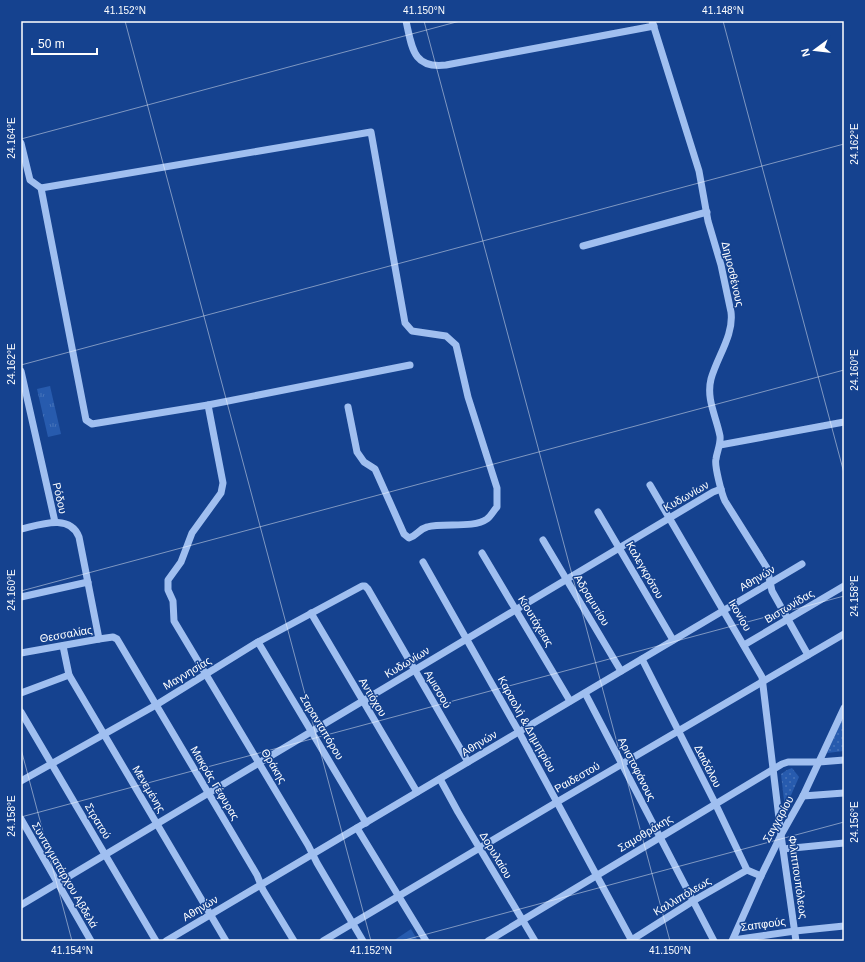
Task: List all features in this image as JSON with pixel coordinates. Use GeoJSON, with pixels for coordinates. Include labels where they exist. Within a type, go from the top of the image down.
{"type":"FeatureCollection","features":[{"type":"Feature","properties":{"kind":"street"},"geometry":{"type":"LineString","coordinates":[[406,21],[412,44],[419,59],[426,64],[435,66],[653,23]]}},
{"type":"Feature","properties":{"kind":"street","name":"Δημοσθένους"},"geometry":{"type":"LineString","coordinates":[[653,23],[699,171],[706,212],[721,265],[732,316],[728,333],[713,371],[709,398],[720,435],[720,446],[715,461],[721,489],[725,501],[767,568],[772,591],[808,655]]}},
{"type":"Feature","properties":{"kind":"street"},"geometry":{"type":"LineString","coordinates":[[41,188],[371,132],[404,323],[412,331],[446,336],[456,345],[468,397],[497,488],[497,507],[487,519],[473,523],[427,527],[419,531],[416,536],[409,538],[404,534],[375,468],[364,462],[358,452],[348,407]]}},
{"type":"Feature","properties":{"kind":"street"},"geometry":{"type":"LineString","coordinates":[[21,143],[30,180],[41,188],[86,420],[92,424],[208,405],[410,365]]}},
{"type":"Feature","properties":{"kind":"street"},"geometry":{"type":"LineString","coordinates":[[583,246],[706,212]]}},
{"type":"Feature","properties":{"kind":"street","name":"Ρόδου"},"geometry":{"type":"LineString","coordinates":[[21,371],[55,522],[69,525],[77,532],[99,639]]}},
{"type":"Feature","properties":{"kind":"street","name":"Θράκης"},"geometry":{"type":"LineString","coordinates":[[208,405],[223,483],[221,493],[192,533],[181,562],[168,580],[168,590],[173,601],[174,621],[363,941]]}},
{"type":"Feature","properties":{"kind":"street"},"geometry":{"type":"LineString","coordinates":[[720,446],[844,422]]}},
{"type":"Feature","properties":{"kind":"street","name":"Ικονίου"},"geometry":{"type":"LineString","coordinates":[[650,485],[761,673],[773,769]]}},
{"type":"Feature","properties":{"kind":"street","name":"Κυδωνίων"},"geometry":{"type":"LineString","coordinates":[[21,905],[713,492],[721,489]]}},
{"type":"Feature","properties":{"kind":"street","name":"Καλεγκρότου"},"geometry":{"type":"LineString","coordinates":[[598,512],[674,640]]}},
{"type":"Feature","properties":{"kind":"street"},"geometry":{"type":"LineString","coordinates":[[21,530],[55,522]]}},
{"type":"Feature","properties":{"kind":"street","name":"Αδραμυτίου"},"geometry":{"type":"LineString","coordinates":[[543,540],[622,671]]}},
{"type":"Feature","properties":{"kind":"street","name":"Κιουτάχειας"},"geometry":{"type":"LineString","coordinates":[[482,553],[570,702]]}},
{"type":"Feature","properties":{"kind":"street","name":"Καραολή & Δημητρίου"},"geometry":{"type":"LineString","coordinates":[[422,562],[519,732],[631,941]]}},
{"type":"Feature","properties":{"kind":"street","name":"Αθηνών"},"geometry":{"type":"LineString","coordinates":[[166,941],[802,564]]}},
{"type":"Feature","properties":{"kind":"street"},"geometry":{"type":"LineString","coordinates":[[21,597],[88,582]]}},
{"type":"Feature","properties":{"kind":"street","name":"Μαγνησίας"},"geometry":{"type":"LineString","coordinates":[[21,781],[156,705],[258,642],[358,587],[365,586]]}},
{"type":"Feature","properties":{"kind":"street","name":"Αμισσού"},"geometry":{"type":"LineString","coordinates":[[365,586],[468,762]]}},
{"type":"Feature","properties":{"kind":"street","name":"Βιστωνίδας"},"geometry":{"type":"LineString","coordinates":[[744,645],[844,586]]}},
{"type":"Feature","properties":{"kind":"street","name":"Αντιόχου"},"geometry":{"type":"LineString","coordinates":[[311,613],[417,792]]}},
{"type":"Feature","properties":{"kind":"street","name":"Ραιδεστού"},"geometry":{"type":"LineString","coordinates":[[323,941],[844,634]]}},
{"type":"Feature","properties":{"kind":"street","name":"Θεσσαλίας"},"geometry":{"type":"LineString","coordinates":[[21,653],[115,637]]}},
{"type":"Feature","properties":{"kind":"street","name":"Μακράς Γέφυρας"},"geometry":{"type":"LineString","coordinates":[[115,637],[209,793],[294,941]]}},
{"type":"Feature","properties":{"kind":"street","name":"Σαρανταπόρου"},"geometry":{"type":"LineString","coordinates":[[258,642],[366,823]]}},
{"type":"Feature","properties":{"kind":"street","name":"Μενεμένης"},"geometry":{"type":"LineString","coordinates":[[63,646],[69,675],[226,941]]}},
{"type":"Feature","properties":{"kind":"street","name":"Δαιδάλου"},"geometry":{"type":"LineString","coordinates":[[642,659],[715,803],[747,870]]}},
{"type":"Feature","properties":{"kind":"street"},"geometry":{"type":"LineString","coordinates":[[21,693],[69,675]]}},
{"type":"Feature","properties":{"kind":"street","name":"Αριστοφάνους"},"geometry":{"type":"LineString","coordinates":[[585,693],[714,941]]}},
{"type":"Feature","properties":{"kind":"street","name":"Σαγγαρίου"},"geometry":{"type":"LineString","coordinates":[[732,940],[781,835],[820,762],[844,708]]}},
{"type":"Feature","properties":{"kind":"street","name":"Στρατού"},"geometry":{"type":"LineString","coordinates":[[21,712],[156,941]]}},
{"type":"Feature","properties":{"kind":"street","name":"Σαμοθράκης"},"geometry":{"type":"LineString","coordinates":[[488,941],[773,769],[788,762],[844,760]]}},
{"type":"Feature","properties":{"kind":"street","name":"Φιλιππουπόλεως"},"geometry":{"type":"LineString","coordinates":[[773,769],[796,941]]}},
{"type":"Feature","properties":{"kind":"street","name":"Δορυλαίου"},"geometry":{"type":"LineString","coordinates":[[440,779],[479,848],[535,941]]}},
{"type":"Feature","properties":{"kind":"street"},"geometry":{"type":"LineString","coordinates":[[803,796],[844,793]]}},
{"type":"Feature","properties":{"kind":"street","name":"Συνταγματάρχου Αβδελά"},"geometry":{"type":"LineString","coordinates":[[21,819],[91,941]]}},
{"type":"Feature","properties":{"kind":"street"},"geometry":{"type":"LineString","coordinates":[[357,828],[426,941]]}},
{"type":"Feature","properties":{"kind":"street"},"geometry":{"type":"LineString","coordinates":[[783,849],[844,843]]}},
{"type":"Feature","properties":{"kind":"street"},"geometry":{"type":"LineString","coordinates":[[747,870],[761,876]]}},
{"type":"Feature","properties":{"kind":"street","name":"Καλλιπόλεως"},"geometry":{"type":"LineString","coordinates":[[631,941],[693,901],[747,870]]}},
{"type":"Feature","properties":{"kind":"street","name":"Σαπφούς"},"geometry":{"type":"LineString","coordinates":[[732,940],[844,926]]}},
{"type":"Feature","properties":{"kind":"green space"},"geometry":{"type":"Polygon","coordinates":[[[50,386],[61,434],[48,437],[37,389],[50,386]]]}},
{"type":"Feature","properties":{"kind":"green space"},"geometry":{"type":"Polygon","coordinates":[[[844,716],[844,751],[827,753],[844,716]]]}},
{"type":"Feature","properties":{"kind":"green space"},"geometry":{"type":"Polygon","coordinates":[[[792,768],[799,777],[785,809],[781,774],[792,768]]]}},
{"type":"Feature","properties":{"kind":"green space"},"geometry":{"type":"Polygon","coordinates":[[[411,929],[418,941],[393,941],[411,929]]]}}]}
